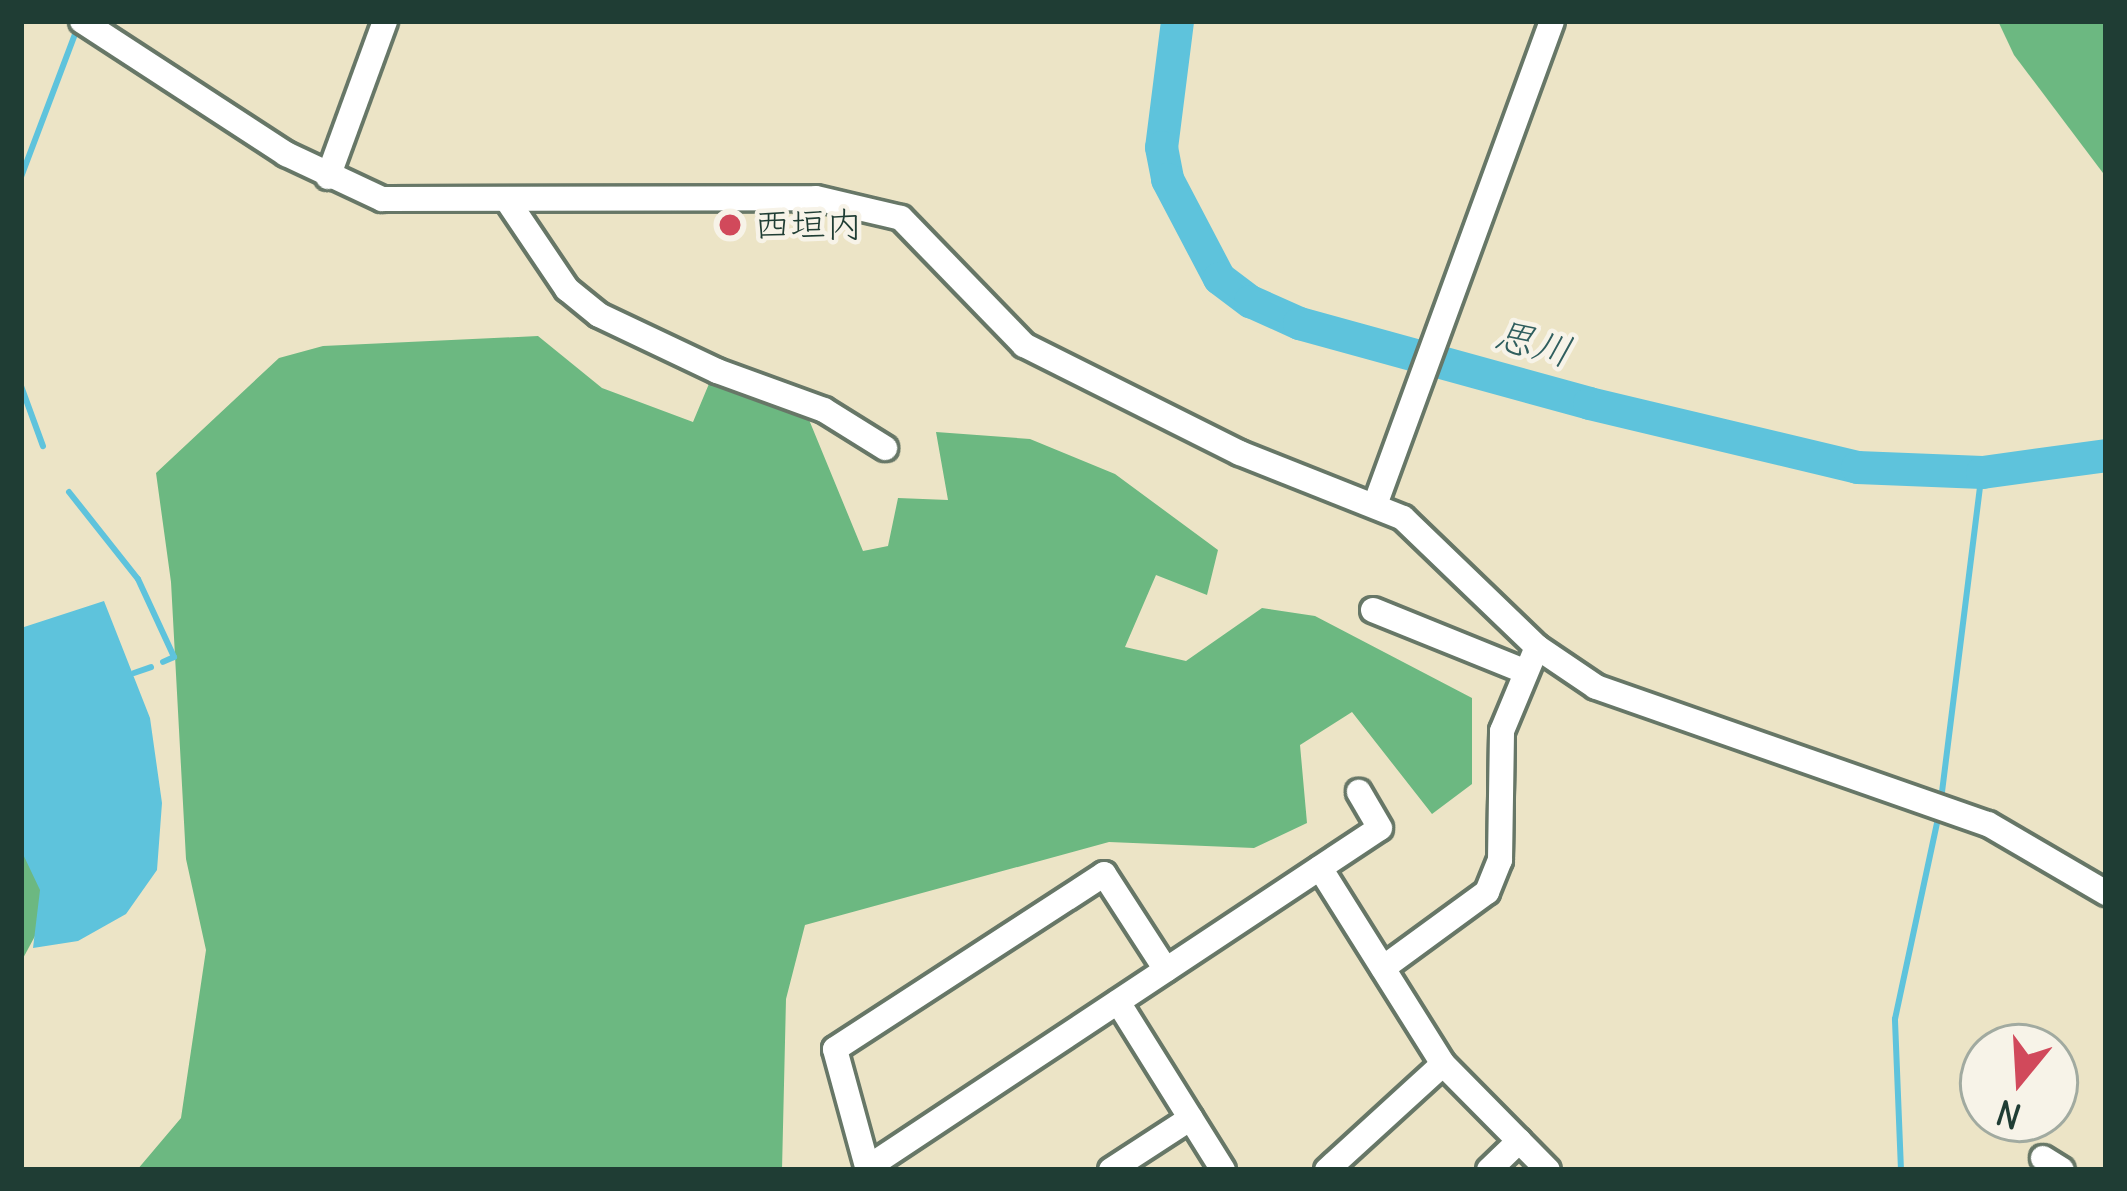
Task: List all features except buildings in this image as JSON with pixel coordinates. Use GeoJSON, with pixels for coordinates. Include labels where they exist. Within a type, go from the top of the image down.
{"type":"FeatureCollection","features":[{"type":"Feature","properties":{"kind":"street"},"geometry":{"type":"LineString","coordinates":[[82,21],[328,176],[382,199],[862,204],[901,218],[1024,345],[1068,372],[1240,453],[1375,505],[1430,540],[1537,647],[1613,693],[1988,824],[2106,893]]}},
{"type":"Feature","properties":{"kind":"street"},"geometry":{"type":"LineString","coordinates":[[328,176],[386,21]]}},
{"type":"Feature","properties":{"kind":"street"},"geometry":{"type":"LineString","coordinates":[[1375,505],[1552,21]]}},
{"type":"Feature","properties":{"kind":"street"},"geometry":{"type":"LineString","coordinates":[[509,203],[567,289],[599,315],[717,371],[824,410],[885,448]]}},
{"type":"Feature","properties":{"kind":"street"},"geometry":{"type":"LineString","coordinates":[[1373,610],[1524,671]]}},
{"type":"Feature","properties":{"kind":"street"},"geometry":{"type":"LineString","coordinates":[[1383,968],[1487,892],[1500,860],[1502,731],[1537,647]]}},
{"type":"Feature","properties":{"kind":"street"},"geometry":{"type":"LineString","coordinates":[[1166,970],[1104,874],[835,1049],[868,1169],[1381,828],[1359,792]]}},
{"type":"Feature","properties":{"kind":"street"},"geometry":{"type":"LineString","coordinates":[[1320,868],[1443,1064],[1548,1170]]}},
{"type":"Feature","properties":{"kind":"street"},"geometry":{"type":"LineString","coordinates":[[1118,1002],[1223,1170]]}},
{"type":"Feature","properties":{"kind":"street"},"geometry":{"type":"LineString","coordinates":[[1327,1170],[1443,1064]]}},
{"type":"Feature","properties":{"kind":"street"},"geometry":{"type":"LineString","coordinates":[[1111,1170],[1191,1118]]}},
{"type":"Feature","properties":{"kind":"street"},"geometry":{"type":"LineString","coordinates":[[1489,1170],[1520,1141]]}},
{"type":"Feature","properties":{"kind":"green space"},"geometry":{"type":"Polygon","coordinates":[[[1998,21],[2106,21],[2106,177],[2014,55],[1998,21]]]}},
{"type":"Feature","properties":{"kind":"green space"},"geometry":{"type":"Polygon","coordinates":[[[538,336],[602,388],[693,422],[711,379],[805,410],[863,551],[888,546],[898,498],[948,500],[936,432],[1030,439],[1115,474],[1218,550],[1207,595],[1156,575],[1125,647],[1186,661],[1262,608],[1315,616],[1472,698],[1472,784],[1432,814],[1352,712],[1300,745],[1307,823],[1254,848],[1109,842],[805,925],[786,999],[782,1170],[137,1170],[181,1118],[206,950],[186,859],[171,582],[156,473],[279,358],[323,346],[538,336]]]}},
{"type":"Feature","properties":{"kind":"green space"},"geometry":{"type":"Polygon","coordinates":[[[21,794],[48,912],[21,962],[21,794]]]}},
{"type":"Feature","properties":{"kind":"water"},"geometry":{"type":"Polygon","coordinates":[[[104,601],[150,718],[162,803],[157,870],[126,914],[78,941],[33,948],[40,890],[21,850],[21,628],[104,601]]]}},
{"type":"Feature","properties":{"kind":"waterway","name":"思川"},"geometry":{"type":"LineString","coordinates":[[1177,21],[1161,147],[1167,179],[1219,278],[1250,301],[1299,323],[1589,403],[1857,467],[1982,472],[2106,455]]}},
{"type":"Feature","properties":{"kind":"waterway"},"geometry":{"type":"LineString","coordinates":[[21,177],[77,29]]}},
{"type":"Feature","properties":{"kind":"waterway"},"geometry":{"type":"LineString","coordinates":[[21,386],[43,446]]}},
{"type":"Feature","properties":{"kind":"waterway"},"geometry":{"type":"LineString","coordinates":[[1941,800],[1982,472]]}},
{"type":"Feature","properties":{"kind":"waterway"},"geometry":{"type":"LineString","coordinates":[[69,492],[138,579],[174,657],[163,662]]}},
{"type":"Feature","properties":{"kind":"waterway"},"geometry":{"type":"LineString","coordinates":[[134,673],[151,667]]}},
{"type":"Feature","properties":{"kind":"waterway"},"geometry":{"type":"LineString","coordinates":[[1901,1170],[1895,1019],[1939,813]]}},
{"type":"Feature","properties":{"kind":"place","name":"西垣内"},"geometry":{"type":"Point","coordinates":[730,225]}}]}
